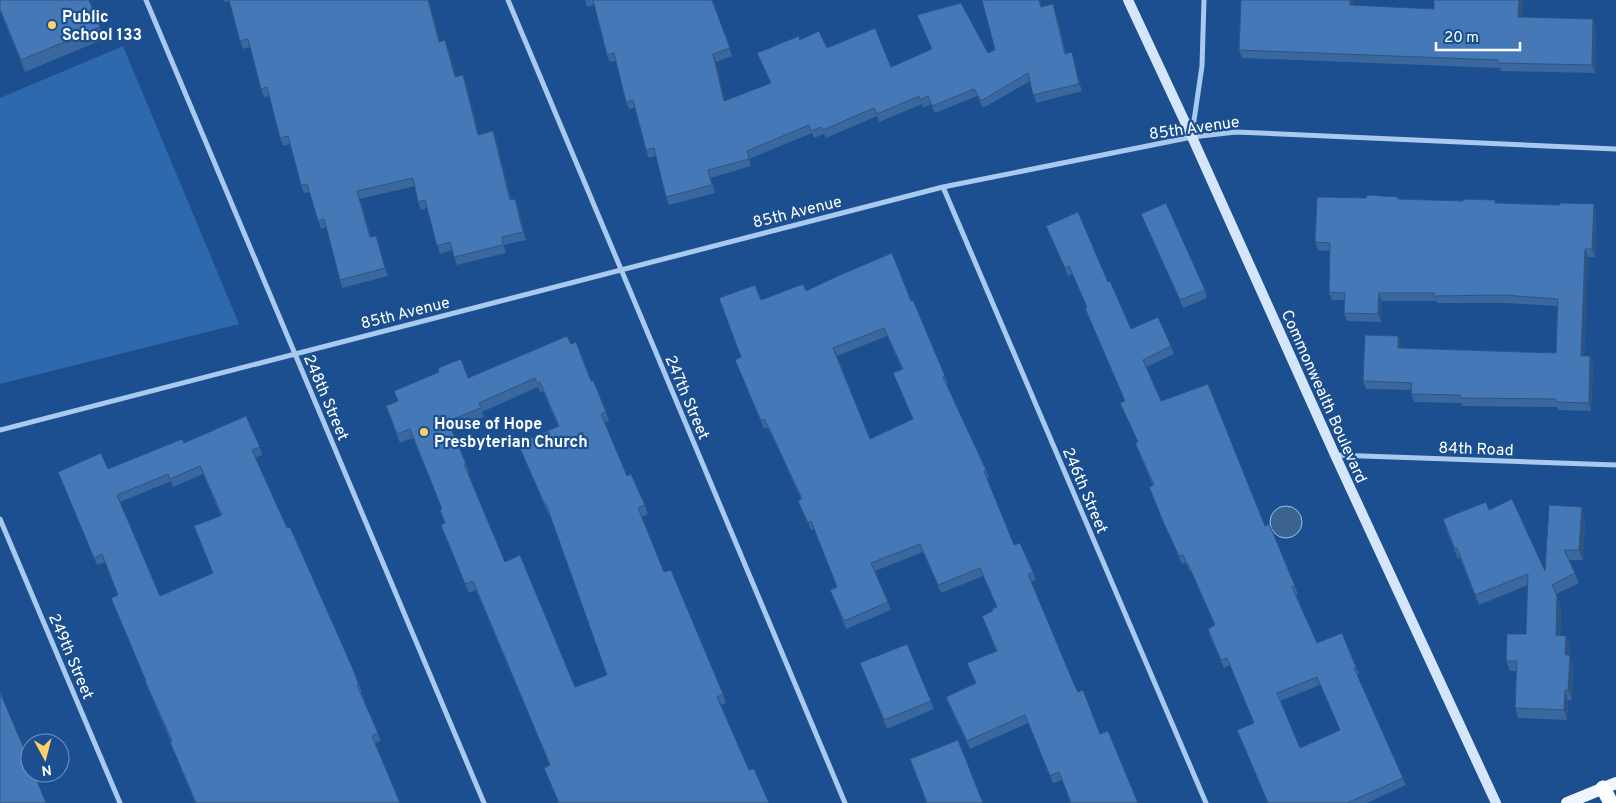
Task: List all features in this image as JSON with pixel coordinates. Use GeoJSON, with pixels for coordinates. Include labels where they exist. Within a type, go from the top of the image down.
{"type":"FeatureCollection","features":[{"type":"Feature","properties":{"kind":"highway"},"geometry":{"type":"LineString","coordinates":[[1610,786],[1611,803]]}},
{"type":"Feature","properties":{"kind":"main road"},"geometry":{"type":"LineString","coordinates":[[1567,803],[1610,786]]}},
{"type":"Feature","properties":{"kind":"street","name":"248th Street"},"geometry":{"type":"LineString","coordinates":[[146,0],[484,803]]}},
{"type":"Feature","properties":{"kind":"street","name":"247th Street"},"geometry":{"type":"LineString","coordinates":[[508,0],[845,803]]}},
{"type":"Feature","properties":{"kind":"street","name":"Commonwealth Boulevard"},"geometry":{"type":"LineString","coordinates":[[1128,0],[1496,803]]}},
{"type":"Feature","properties":{"kind":"street"},"geometry":{"type":"LineString","coordinates":[[1192,137],[1202,66],[1204,0]]}},
{"type":"Feature","properties":{"kind":"street","name":"85th Avenue"},"geometry":{"type":"LineString","coordinates":[[0,430],[943,187],[1192,137],[1236,132],[1616,149]]}},
{"type":"Feature","properties":{"kind":"street","name":"246th Street"},"geometry":{"type":"LineString","coordinates":[[943,187],[1206,803]]}},
{"type":"Feature","properties":{"kind":"street","name":"84th Road"},"geometry":{"type":"LineString","coordinates":[[1335,455],[1616,465]]}},
{"type":"Feature","properties":{"kind":"street","name":"249th Street"},"geometry":{"type":"LineString","coordinates":[[0,519],[120,803]]}},
{"type":"Feature","properties":{"kind":"shaded area"},"geometry":{"type":"Polygon","coordinates":[[[123,46],[239,324],[0,384],[0,98],[123,46]]]}},
{"type":"Feature","properties":{"kind":"shaded area"},"geometry":{"type":"Polygon","coordinates":[[[1286,506],[1297,511],[1302,522],[1297,533],[1286,538],[1275,533],[1270,522],[1275,511],[1286,506]]]}},
{"type":"Feature","properties":{"kind":"building","name":"Public School 133"},"geometry":{"type":"Polygon","coordinates":[[[0,0],[89,0],[100,27],[21,60],[0,9],[0,0]]]}},
{"type":"Feature","properties":{"kind":"building"},"geometry":{"type":"Polygon","coordinates":[[[229,0],[428,0],[439,42],[445,40],[455,77],[463,75],[478,135],[493,131],[510,200],[515,199],[523,232],[502,237],[503,245],[454,257],[450,242],[437,246],[425,200],[418,202],[413,178],[357,191],[370,237],[376,236],[385,268],[340,280],[324,219],[318,221],[307,184],[301,185],[288,136],[280,138],[267,87],[261,89],[248,39],[240,41],[229,0]]]}},
{"type":"Feature","properties":{"kind":"building"},"geometry":{"type":"Polygon","coordinates":[[[593,0],[712,0],[730,48],[713,54],[724,101],[771,83],[757,53],[799,36],[800,40],[819,31],[827,48],[875,28],[891,67],[932,49],[917,15],[961,3],[988,53],[995,50],[982,0],[1039,0],[1041,7],[1053,4],[1065,54],[1072,52],[1079,84],[1033,95],[1028,73],[981,101],[974,89],[932,106],[928,96],[920,100],[919,96],[877,114],[874,108],[823,130],[821,127],[811,131],[809,125],[747,151],[749,159],[708,170],[712,185],[666,197],[654,148],[646,150],[633,100],[626,102],[614,53],[607,55],[593,0]]]}},
{"type":"Feature","properties":{"kind":"building"},"geometry":{"type":"Polygon","coordinates":[[[1241,0],[1350,0],[1350,5],[1434,9],[1434,0],[1519,0],[1518,17],[1593,19],[1592,65],[1498,63],[1498,60],[1239,50],[1241,0]]]}},
{"type":"Feature","properties":{"kind":"building"},"geometry":{"type":"Polygon","coordinates":[[[1367,195],[1398,197],[1398,199],[1495,200],[1495,203],[1594,204],[1592,249],[1585,249],[1581,356],[1590,356],[1589,403],[1556,402],[1556,399],[1460,398],[1460,395],[1411,394],[1412,383],[1363,381],[1365,335],[1398,336],[1398,348],[1556,353],[1558,299],[1504,295],[1434,296],[1434,293],[1379,293],[1378,314],[1344,313],[1345,293],[1329,292],[1330,243],[1315,242],[1317,197],[1366,198],[1367,195]]]}},
{"type":"Feature","properties":{"kind":"building"},"geometry":{"type":"Polygon","coordinates":[[[1166,203],[1205,290],[1180,300],[1141,214],[1166,203]]]}},
{"type":"Feature","properties":{"kind":"building"},"geometry":{"type":"Polygon","coordinates":[[[1078,212],[1108,282],[1110,281],[1131,329],[1158,317],[1171,346],[1143,360],[1161,401],[1208,384],[1265,526],[1269,524],[1295,586],[1292,587],[1317,643],[1342,633],[1356,667],[1354,668],[1403,778],[1347,803],[1268,803],[1237,730],[1254,723],[1227,658],[1221,660],[1208,629],[1215,625],[1188,564],[1183,555],[1179,556],[1149,487],[1154,485],[1135,443],[1138,442],[1120,403],[1125,401],[1085,308],[1087,307],[1069,266],[1065,268],[1046,226],[1078,212]],[[1317,677],[1277,693],[1300,748],[1340,730],[1317,677]]]}},
{"type":"Feature","properties":{"kind":"building"},"geometry":{"type":"Polygon","coordinates":[[[892,253],[911,301],[913,300],[945,376],[943,377],[986,470],[984,471],[1014,545],[1020,543],[1033,572],[1028,574],[1074,684],[1078,692],[1083,690],[1100,734],[1108,731],[1138,803],[1071,803],[1059,772],[1050,776],[1025,715],[967,741],[946,697],[976,683],[967,663],[997,651],[982,616],[997,607],[980,568],[938,585],[920,544],[871,563],[888,602],[844,621],[830,590],[837,587],[811,521],[808,523],[798,501],[802,499],[769,428],[764,419],[761,421],[735,360],[741,357],[719,298],[755,285],[761,300],[803,284],[806,291],[892,253]],[[884,328],[833,348],[870,439],[913,419],[893,373],[903,369],[884,328]]]}},
{"type":"Feature","properties":{"kind":"building"},"geometry":{"type":"Polygon","coordinates":[[[567,336],[571,344],[576,342],[591,381],[593,380],[606,412],[601,414],[627,476],[631,474],[645,505],[638,508],[664,572],[671,570],[723,694],[717,697],[749,770],[754,769],[769,803],[559,803],[544,768],[550,765],[473,581],[465,584],[441,525],[445,523],[440,510],[442,509],[410,429],[397,434],[386,406],[398,401],[394,391],[439,372],[438,368],[461,359],[468,378],[567,336]],[[535,378],[479,403],[481,408],[448,421],[505,562],[520,555],[575,687],[607,675],[546,504],[518,444],[559,426],[540,382],[537,383],[535,378]]]}},
{"type":"Feature","properties":{"kind":"building"},"geometry":{"type":"Polygon","coordinates":[[[246,416],[260,447],[252,450],[287,528],[290,527],[353,669],[359,685],[357,685],[378,733],[372,736],[400,803],[196,803],[170,742],[172,741],[111,598],[118,595],[102,554],[94,558],[58,472],[101,453],[108,469],[182,439],[184,443],[246,416]],[[200,466],[170,479],[168,474],[117,495],[160,596],[213,573],[194,526],[222,515],[200,466]]]}},
{"type":"Feature","properties":{"kind":"building"},"geometry":{"type":"Polygon","coordinates":[[[1512,499],[1545,571],[1549,505],[1582,507],[1579,550],[1564,550],[1575,573],[1552,585],[1557,596],[1556,635],[1566,636],[1565,655],[1570,655],[1568,690],[1565,690],[1564,710],[1515,708],[1517,661],[1506,661],[1507,634],[1526,634],[1528,574],[1475,595],[1457,548],[1455,549],[1443,519],[1486,502],[1489,510],[1512,499]]]}},
{"type":"Feature","properties":{"kind":"building"},"geometry":{"type":"Polygon","coordinates":[[[907,644],[931,701],[884,720],[860,663],[907,644]]]}},
{"type":"Feature","properties":{"kind":"building"},"geometry":{"type":"Polygon","coordinates":[[[0,692],[20,739],[20,783],[38,783],[46,803],[0,803],[0,692]]]}},
{"type":"Feature","properties":{"kind":"building"},"geometry":{"type":"Polygon","coordinates":[[[958,740],[983,803],[927,803],[910,759],[958,740]]]}},
{"type":"Feature","properties":{"kind":"place","name":"Public School 133"},"geometry":{"type":"Point","coordinates":[52,25]}},
{"type":"Feature","properties":{"kind":"place","name":"House of Hope Presbyterian Church"},"geometry":{"type":"Point","coordinates":[424,432]}}]}
